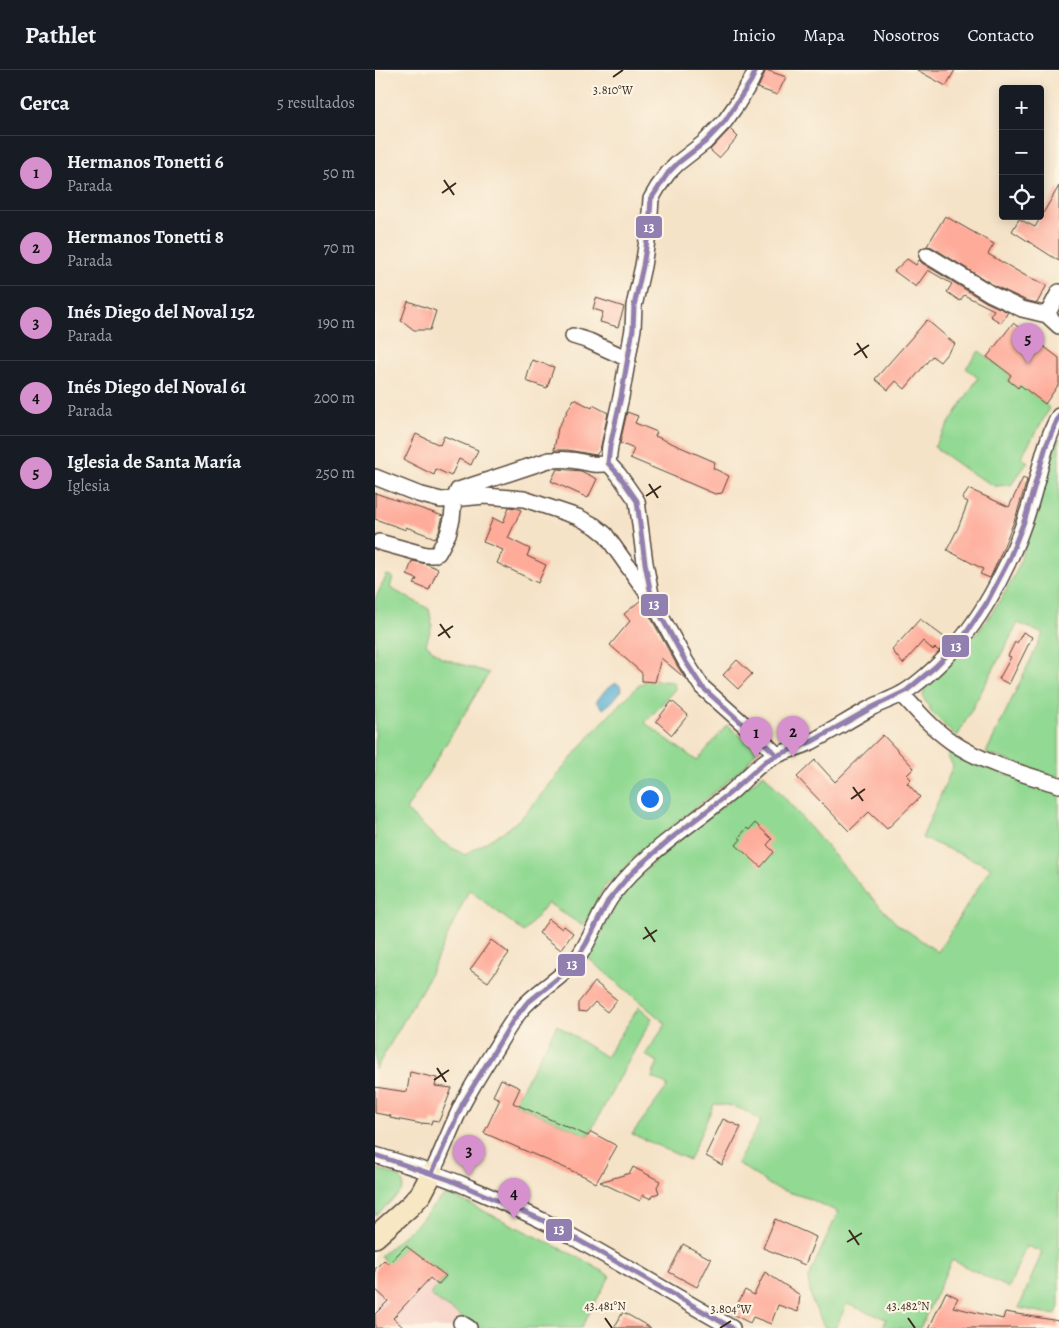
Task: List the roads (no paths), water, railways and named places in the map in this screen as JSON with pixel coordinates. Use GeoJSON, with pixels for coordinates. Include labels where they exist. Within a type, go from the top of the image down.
{"type":"FeatureCollection","features":[{"type":"Feature","properties":{"kind":"main road"},"geometry":{"type":"LineString","coordinates":[[375,1237],[411,1206],[421,1194],[432,1173]]}},
{"type":"Feature","properties":{"kind":"street"},"geometry":{"type":"LineString","coordinates":[[651,600],[637,501],[608,463],[609,446],[621,397],[633,329],[634,306],[643,266],[651,200],[668,173],[705,142],[725,121],[756,70]]}},
{"type":"Feature","properties":{"kind":"street"},"geometry":{"type":"LineString","coordinates":[[927,255],[991,294],[1022,309],[1047,315],[1059,326]]}},
{"type":"Feature","properties":{"kind":"street"},"geometry":{"type":"LineString","coordinates":[[1047,315],[1059,292]]}},
{"type":"Feature","properties":{"kind":"street"},"geometry":{"type":"LineString","coordinates":[[573,336],[627,358]]}},
{"type":"Feature","properties":{"kind":"street"},"geometry":{"type":"LineString","coordinates":[[432,1173],[462,1105],[503,1036],[527,1002],[576,961],[586,946],[598,919],[613,894],[639,865],[669,839],[732,792],[761,764],[777,755],[809,743],[871,708],[902,694],[944,659],[966,634],[985,606],[1002,575],[1032,498],[1052,428],[1059,416]]}},
{"type":"Feature","properties":{"kind":"street"},"geometry":{"type":"LineString","coordinates":[[379,542],[433,556],[438,553],[448,534],[454,500],[459,490],[549,460],[571,460],[593,465],[608,463]]}},
{"type":"Feature","properties":{"kind":"street"},"geometry":{"type":"LineString","coordinates":[[375,477],[418,494],[441,500],[454,500],[467,496],[524,499],[578,517],[595,526],[605,534],[651,600],[702,687],[777,755]]}},
{"type":"Feature","properties":{"kind":"street"},"geometry":{"type":"LineString","coordinates":[[902,694],[933,727],[953,743],[979,757],[1004,767],[1059,785]]}},
{"type":"Feature","properties":{"kind":"street"},"geometry":{"type":"LineString","coordinates":[[375,1155],[432,1173],[503,1202],[611,1258],[732,1328]]}},
{"type":"Feature","properties":{"kind":"water"},"geometry":{"type":"Polygon","coordinates":[[[616,683],[620,685],[622,690],[603,709],[596,702],[605,690],[616,683]]]}},
{"type":"Feature","properties":{"kind":"place","name":"Iglesia de Santa María"},"geometry":{"type":"Point","coordinates":[1028,364]}},
{"type":"Feature","properties":{"kind":"place","name":"Hermanos Tonetti 8"},"geometry":{"type":"Point","coordinates":[793,757]}},
{"type":"Feature","properties":{"kind":"place","name":"Hermanos Tonetti 6"},"geometry":{"type":"Point","coordinates":[756,758]}},
{"type":"Feature","properties":{"kind":"place","name":"Inés Diego del Noval 152"},"geometry":{"type":"Point","coordinates":[469,1176]}},
{"type":"Feature","properties":{"kind":"place","name":"Inés Diego del Noval 61"},"geometry":{"type":"Point","coordinates":[514,1219]}}]}
